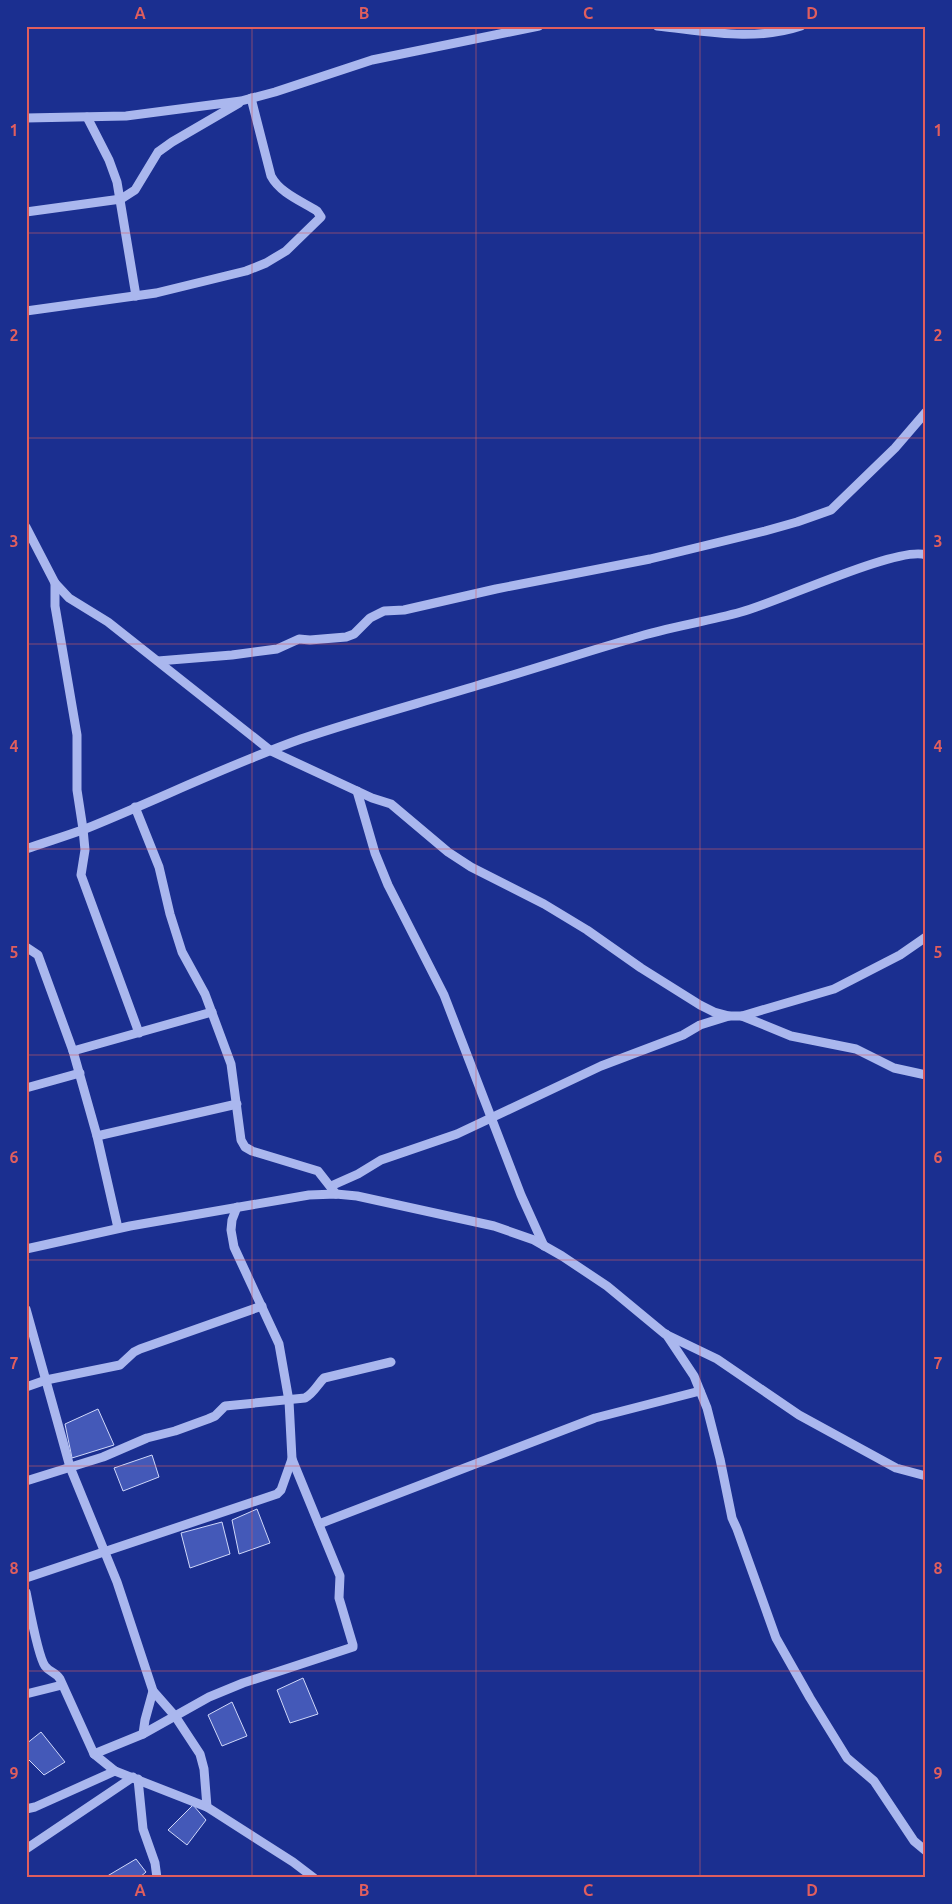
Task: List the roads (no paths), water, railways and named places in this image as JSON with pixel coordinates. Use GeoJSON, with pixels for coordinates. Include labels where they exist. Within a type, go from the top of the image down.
{"type":"FeatureCollection","features":[{"type":"Feature","properties":{"kind":"street"},"geometry":{"type":"LineString","coordinates":[[26,118],[126,116],[242,101],[372,60],[539,26]]}},
{"type":"Feature","properties":{"kind":"street"},"geometry":{"type":"LineString","coordinates":[[657,26],[734,35],[758,34],[801,26]]}},
{"type":"Feature","properties":{"kind":"street"},"geometry":{"type":"LineString","coordinates":[[26,311],[136,296],[229,277],[266,263],[286,251],[321,217],[317,211],[280,188],[274,182],[252,98]]}},
{"type":"Feature","properties":{"kind":"street"},"geometry":{"type":"LineString","coordinates":[[26,212],[121,200],[135,190],[158,152],[242,101]]}},
{"type":"Feature","properties":{"kind":"street"},"geometry":{"type":"LineString","coordinates":[[87,117],[109,160],[117,182],[136,296]]}},
{"type":"Feature","properties":{"kind":"street"},"geometry":{"type":"LineString","coordinates":[[158,661],[277,649],[299,639],[346,637],[354,634],[370,618],[384,611],[404,610],[496,589],[650,558],[797,522],[831,510],[895,448],[926,412]]}},
{"type":"Feature","properties":{"kind":"street"},"geometry":{"type":"LineString","coordinates":[[26,527],[55,583],[69,598],[108,622],[272,751],[358,791],[391,804],[448,852],[588,930],[641,968],[714,1012],[729,1016],[742,1016],[834,989],[900,955],[926,937]]}},
{"type":"Feature","properties":{"kind":"street"},"geometry":{"type":"LineString","coordinates":[[26,849],[84,829],[300,740],[635,637],[741,612],[788,596],[838,575],[924,552]]}},
{"type":"Feature","properties":{"kind":"street"},"geometry":{"type":"LineString","coordinates":[[55,583],[55,606],[77,735],[77,790],[84,829],[85,850],[81,875],[138,1033]]}},
{"type":"Feature","properties":{"kind":"street"},"geometry":{"type":"LineString","coordinates":[[358,791],[381,869],[404,919],[444,995],[520,1196],[544,1246]]}},
{"type":"Feature","properties":{"kind":"street"},"geometry":{"type":"LineString","coordinates":[[135,807],[160,867],[170,914],[182,952],[205,994],[231,1064],[241,1140],[244,1147],[252,1152],[318,1171],[334,1190],[494,1226],[534,1240],[607,1286],[665,1334],[717,1359],[799,1415],[896,1468],[926,1476]]}},
{"type":"Feature","properties":{"kind":"street"},"geometry":{"type":"LineString","coordinates":[[26,947],[38,955],[73,1051],[97,1136],[118,1228]]}},
{"type":"Feature","properties":{"kind":"street"},"geometry":{"type":"LineString","coordinates":[[73,1051],[212,1012]]}},
{"type":"Feature","properties":{"kind":"street"},"geometry":{"type":"LineString","coordinates":[[26,1249],[118,1228],[334,1190],[381,1160],[457,1134],[601,1066],[729,1016]]}},
{"type":"Feature","properties":{"kind":"street"},"geometry":{"type":"LineString","coordinates":[[742,1016],[780,1032],[856,1049],[894,1068],[926,1075]]}},
{"type":"Feature","properties":{"kind":"street"},"geometry":{"type":"LineString","coordinates":[[26,1088],[80,1074]]}},
{"type":"Feature","properties":{"kind":"street"},"geometry":{"type":"LineString","coordinates":[[97,1136],[236,1104]]}},
{"type":"Feature","properties":{"kind":"street"},"geometry":{"type":"LineString","coordinates":[[94,1754],[143,1734],[208,1697],[243,1683],[353,1647],[354,1643],[339,1598],[340,1576],[292,1459],[289,1401],[279,1344],[234,1247],[231,1230],[232,1220],[237,1207]]}},
{"type":"Feature","properties":{"kind":"street"},"geometry":{"type":"LineString","coordinates":[[26,1387],[46,1380],[120,1365],[140,1349],[262,1306]]}},
{"type":"Feature","properties":{"kind":"street"},"geometry":{"type":"LineString","coordinates":[[26,1309],[70,1467],[117,1582],[154,1690],[175,1716],[200,1754],[204,1769],[207,1807]]}},
{"type":"Feature","properties":{"kind":"street"},"geometry":{"type":"LineString","coordinates":[[665,1334],[694,1376],[707,1408],[732,1518],[738,1530],[776,1638],[814,1706],[847,1758],[874,1781],[914,1841],[926,1851]]}},
{"type":"Feature","properties":{"kind":"street"},"geometry":{"type":"LineString","coordinates":[[26,1481],[103,1457],[147,1438],[175,1431],[208,1419],[215,1416],[225,1406],[305,1398],[312,1394],[324,1378],[391,1362]]}},
{"type":"Feature","properties":{"kind":"street"},"geometry":{"type":"LineString","coordinates":[[319,1524],[594,1418],[700,1391]]}},
{"type":"Feature","properties":{"kind":"street"},"geometry":{"type":"LineString","coordinates":[[26,1578],[277,1494],[281,1490],[292,1459]]}},
{"type":"Feature","properties":{"kind":"street"},"geometry":{"type":"LineString","coordinates":[[26,1592],[44,1666],[56,1673],[94,1754],[115,1771],[207,1807],[293,1862],[314,1878]]}},
{"type":"Feature","properties":{"kind":"street"},"geometry":{"type":"LineString","coordinates":[[26,1694],[62,1685]]}},
{"type":"Feature","properties":{"kind":"street"},"geometry":{"type":"LineString","coordinates":[[143,1734],[154,1690]]}},
{"type":"Feature","properties":{"kind":"street"},"geometry":{"type":"LineString","coordinates":[[26,1809],[35,1807],[115,1771]]}},
{"type":"Feature","properties":{"kind":"street"},"geometry":{"type":"LineString","coordinates":[[26,1849],[135,1778]]}},
{"type":"Feature","properties":{"kind":"street"},"geometry":{"type":"LineString","coordinates":[[135,1778],[143,1829],[155,1863],[157,1878]]}}]}
